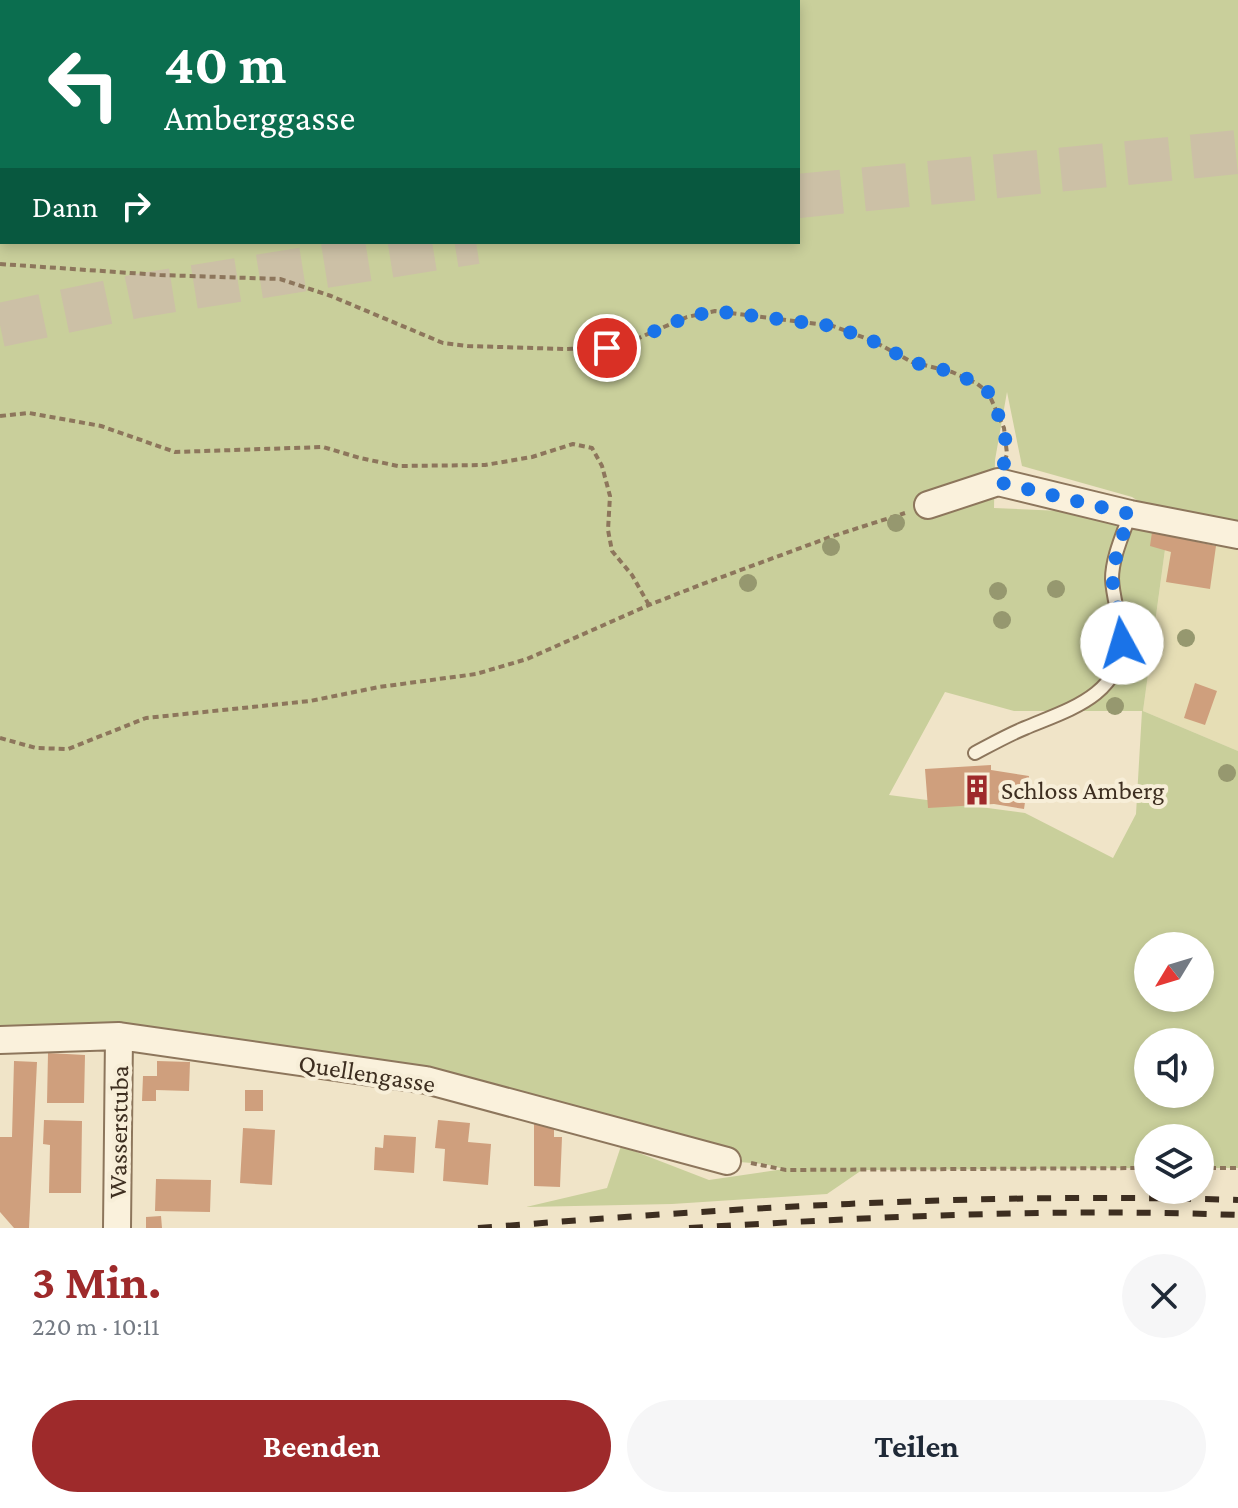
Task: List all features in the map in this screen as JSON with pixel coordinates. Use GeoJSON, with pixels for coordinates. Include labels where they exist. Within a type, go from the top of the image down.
{"type":"FeatureCollection","features":[{"type":"Feature","properties":{"kind":"street"},"geometry":{"type":"LineString","coordinates":[[928,505],[998,482],[1130,514],[1238,535]]}},
{"type":"Feature","properties":{"kind":"street","name":"Quellengasse"},"geometry":{"type":"LineString","coordinates":[[0,1040],[119,1036],[426,1080],[727,1161]]}},
{"type":"Feature","properties":{"kind":"street","name":"Wasserstuba"},"geometry":{"type":"LineString","coordinates":[[117,1228],[119,1036]]}},
{"type":"Feature","properties":{"kind":"lane"},"geometry":{"type":"LineString","coordinates":[[975,753],[1078,706],[1099,692],[1116,671],[1122,643],[1112,579],[1130,514]]}},
{"type":"Feature","properties":{"kind":"path"},"geometry":{"type":"LineString","coordinates":[[0,264],[160,275],[280,279],[331,296],[443,343],[468,346],[607,348],[687,317],[715,311],[833,326],[873,341],[912,362],[952,372],[988,392],[1004,428],[1007,454],[998,482]]}},
{"type":"Feature","properties":{"kind":"path"},"geometry":{"type":"LineString","coordinates":[[0,416],[29,413],[101,426],[175,452],[323,447],[398,466],[485,465],[532,457],[573,444],[592,448],[602,466],[610,496],[608,530],[612,551],[632,575],[649,605]]}},
{"type":"Feature","properties":{"kind":"path"},"geometry":{"type":"LineString","coordinates":[[0,738],[36,748],[68,749],[146,718],[310,701],[379,687],[476,674],[527,659],[649,605],[833,536],[928,505]]}},
{"type":"Feature","properties":{"kind":"path"},"geometry":{"type":"LineString","coordinates":[[727,1161],[764,1164],[786,1170],[1134,1168]]}},
{"type":"Feature","properties":{"kind":"path"},"geometry":{"type":"LineString","coordinates":[[1214,1168],[1238,1168]]}},
{"type":"Feature","properties":{"kind":"shaded area"},"geometry":{"type":"Polygon","coordinates":[[[1169,520],[1238,529],[1238,751],[1143,711],[1169,520]]]}},
{"type":"Feature","properties":{"kind":"green space"},"geometry":{"type":"Polygon","coordinates":[[[800,0],[1238,0],[1238,529],[1169,520],[1143,711],[1238,751],[1238,1168],[1214,1168],[1214,1124],[1134,1124],[1134,1168],[862,1170],[827,1194],[672,1204],[526,1207],[607,1188],[621,1146],[709,1180],[784,1169],[727,1161],[290,1060],[0,1040],[0,244],[800,244],[800,0]],[[1007,392],[995,460],[994,508],[1130,514],[1167,519],[1132,497],[1022,466],[1007,392]],[[945,692],[889,795],[1025,813],[1113,858],[1136,814],[1142,711],[1014,711],[945,692]]]}},
{"type":"Feature","properties":{"kind":"building"},"geometry":{"type":"Polygon","coordinates":[[[1152,532],[1216,546],[1210,589],[1166,582],[1171,552],[1150,546],[1152,532]]]}},
{"type":"Feature","properties":{"kind":"building"},"geometry":{"type":"Polygon","coordinates":[[[1195,683],[1217,691],[1205,725],[1184,718],[1195,683]]]}},
{"type":"Feature","properties":{"kind":"building","name":"Schloss Amberg"},"geometry":{"type":"Polygon","coordinates":[[[991,765],[991,770],[1029,776],[1024,809],[994,804],[928,808],[925,769],[991,765]]]}},
{"type":"Feature","properties":{"kind":"building"},"geometry":{"type":"Polygon","coordinates":[[[48,1053],[85,1055],[84,1103],[47,1103],[48,1053]]]}},
{"type":"Feature","properties":{"kind":"building"},"geometry":{"type":"Polygon","coordinates":[[[14,1061],[37,1062],[29,1228],[14,1228],[0,1212],[0,1137],[12,1137],[14,1061]]]}},
{"type":"Feature","properties":{"kind":"building"},"geometry":{"type":"Polygon","coordinates":[[[157,1061],[190,1062],[189,1091],[156,1090],[156,1101],[142,1101],[143,1076],[157,1076],[157,1061]]]}},
{"type":"Feature","properties":{"kind":"building"},"geometry":{"type":"Polygon","coordinates":[[[245,1090],[263,1090],[263,1111],[245,1111],[245,1090]]]}},
{"type":"Feature","properties":{"kind":"building"},"geometry":{"type":"Polygon","coordinates":[[[534,1119],[554,1123],[554,1137],[562,1137],[560,1187],[534,1186],[534,1119]]]}},
{"type":"Feature","properties":{"kind":"building"},"geometry":{"type":"Polygon","coordinates":[[[44,1120],[82,1121],[81,1193],[49,1193],[50,1145],[43,1144],[44,1120]]]}},
{"type":"Feature","properties":{"kind":"building"},"geometry":{"type":"Polygon","coordinates":[[[438,1120],[470,1123],[468,1142],[491,1144],[488,1185],[443,1181],[445,1149],[435,1148],[438,1120]]]}},
{"type":"Feature","properties":{"kind":"building"},"geometry":{"type":"Polygon","coordinates":[[[243,1128],[275,1130],[272,1185],[240,1183],[243,1128]]]}},
{"type":"Feature","properties":{"kind":"building"},"geometry":{"type":"Polygon","coordinates":[[[384,1135],[416,1137],[414,1173],[374,1170],[375,1147],[383,1148],[384,1135]]]}},
{"type":"Feature","properties":{"kind":"building"},"geometry":{"type":"Polygon","coordinates":[[[156,1179],[211,1180],[210,1212],[155,1211],[156,1179]]]}},
{"type":"Feature","properties":{"kind":"building"},"geometry":{"type":"Polygon","coordinates":[[[161,1216],[162,1228],[146,1228],[146,1217],[161,1216]]]}},
{"type":"Feature","properties":{"kind":"tunnel"},"geometry":{"type":"LineString","coordinates":[[800,196],[1238,152]]}},
{"type":"Feature","properties":{"kind":"tunnel"},"geometry":{"type":"LineString","coordinates":[[0,325],[137,296],[463,244]]}},
{"type":"Feature","properties":{"kind":"railway"},"geometry":{"type":"LineString","coordinates":[[478,1228],[668,1214],[953,1200],[1238,1200]]}},
{"type":"Feature","properties":{"kind":"railway"},"geometry":{"type":"LineString","coordinates":[[689,1228],[963,1215],[1238,1215]]}},
{"type":"Feature","properties":{"kind":"place","name":"Schloss Amberg"},"geometry":{"type":"Point","coordinates":[977,790]}},
{"type":"Feature","properties":{"kind":"route"},"geometry":{"type":"LineString","coordinates":[[607,348],[687,317],[715,311],[833,326],[873,341],[912,362],[952,372],[976,383],[988,392],[1004,428],[1007,454],[998,482],[1130,514],[1112,579],[1122,643]]}}]}
